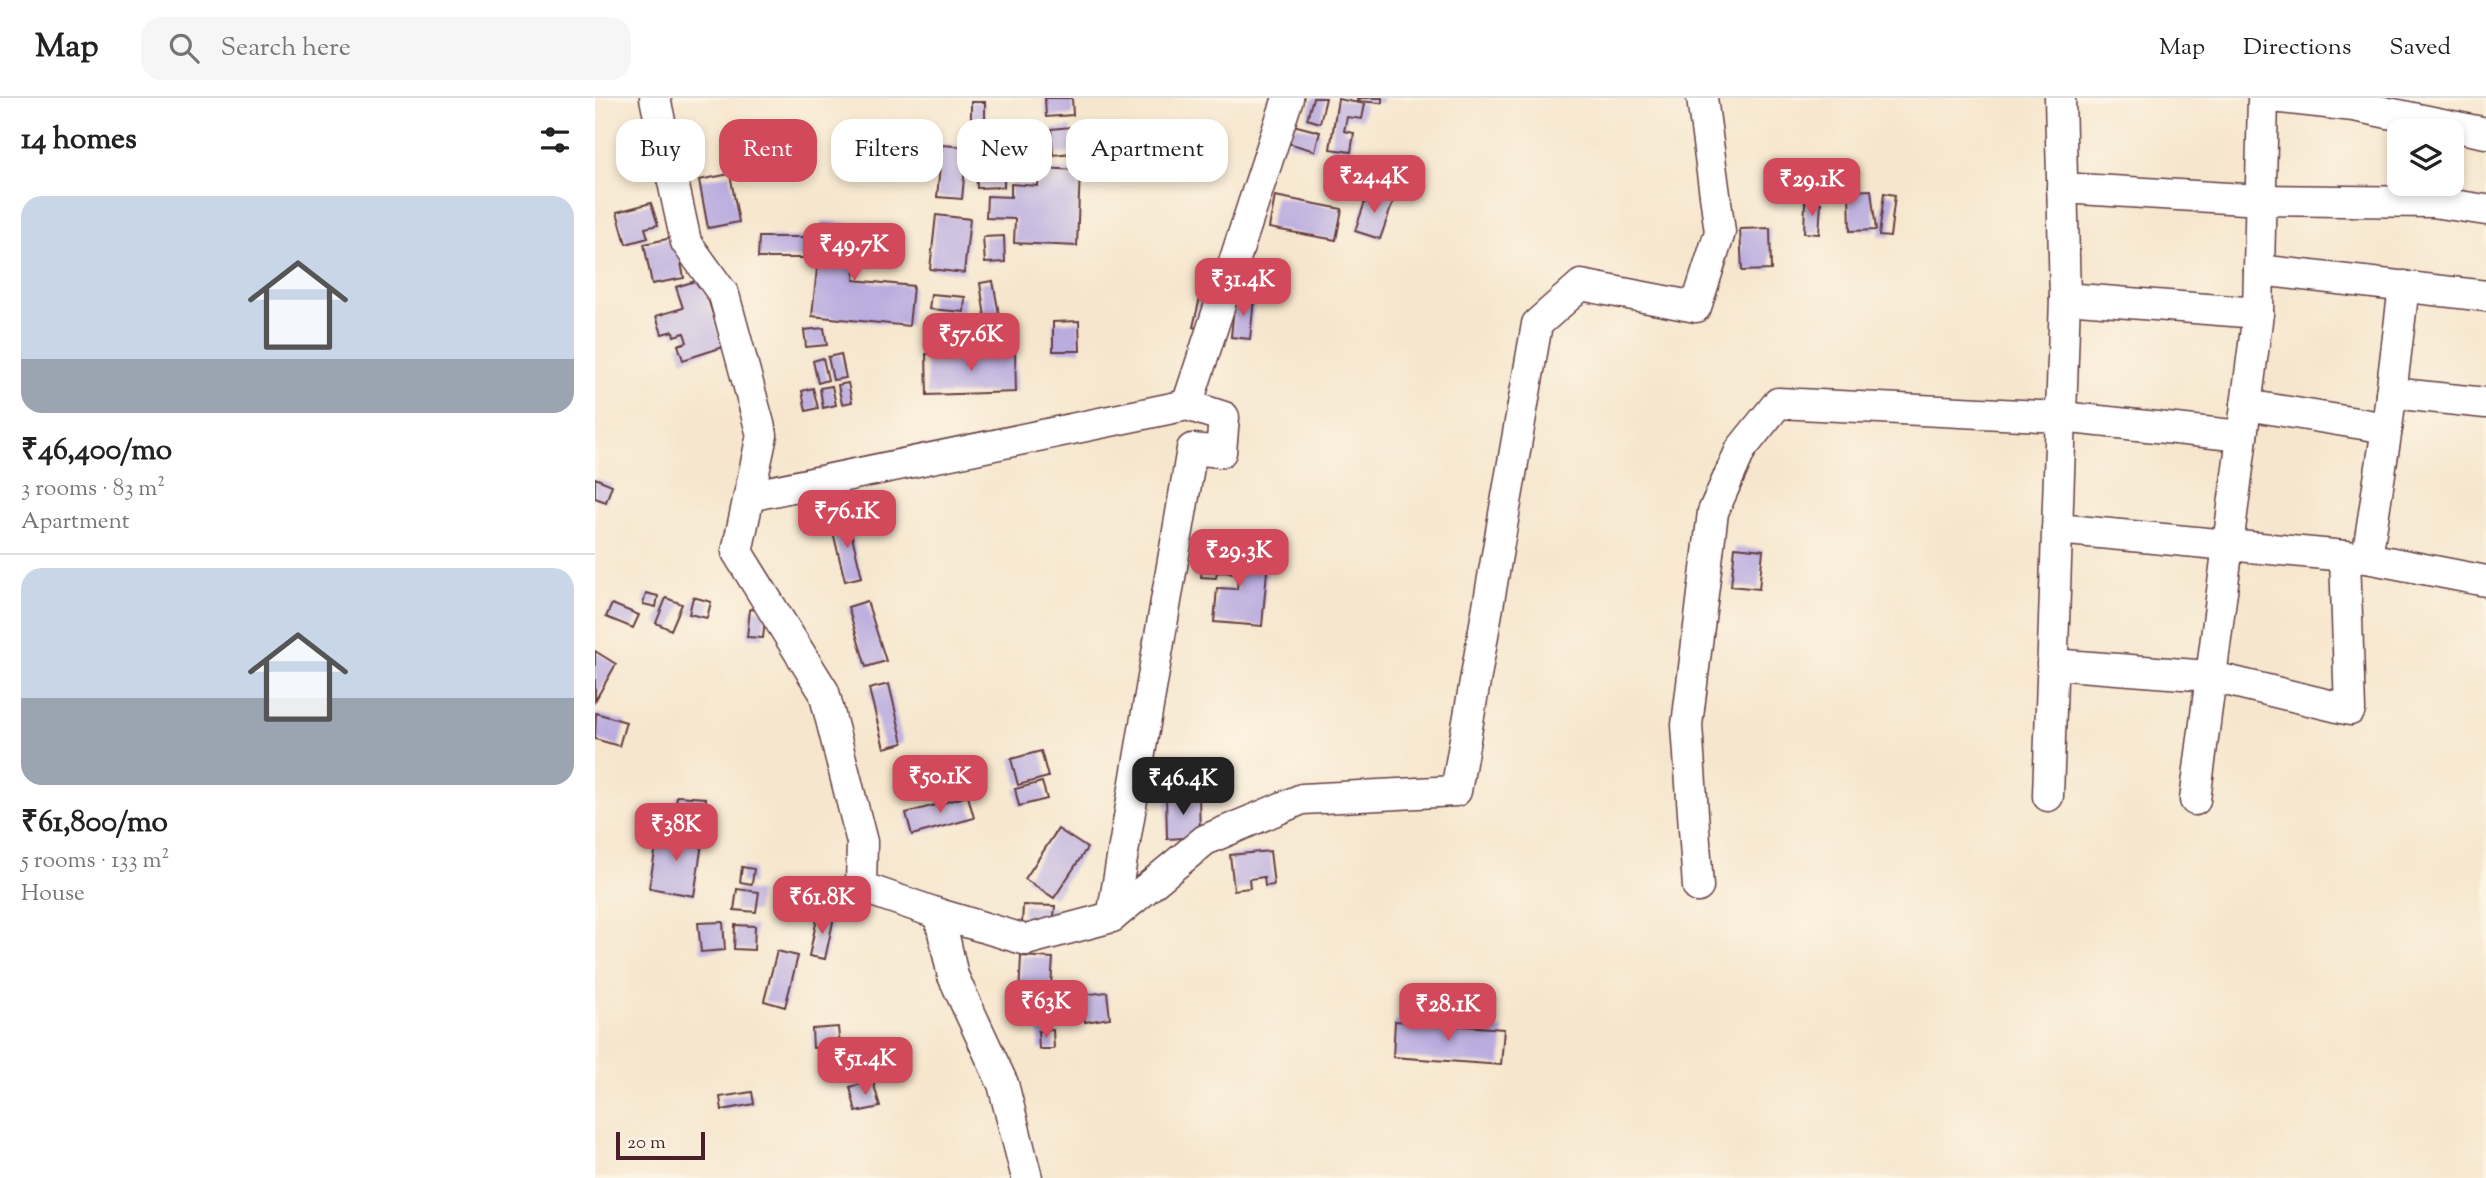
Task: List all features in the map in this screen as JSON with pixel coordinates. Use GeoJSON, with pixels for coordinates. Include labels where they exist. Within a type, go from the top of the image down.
{"type":"FeatureCollection","features":[{"type":"Feature","properties":{"kind":"street"},"geometry":{"type":"LineString","coordinates":[[655,98],[685,242],[724,295],[762,435],[737,552],[824,692],[862,842],[861,887],[1026,940],[1112,918],[1205,840],[1302,799],[1456,791],[1537,324],[1581,285],[1696,307],[1720,232],[1702,98]]}},
{"type":"Feature","properties":{"kind":"street"},"geometry":{"type":"LineString","coordinates":[[1187,405],[1288,98]]}},
{"type":"Feature","properties":{"kind":"street"},"geometry":{"type":"LineString","coordinates":[[2047,796],[2065,298],[2060,98]]}},
{"type":"Feature","properties":{"kind":"street"},"geometry":{"type":"LineString","coordinates":[[2195,800],[2258,313],[2263,98]]}},
{"type":"Feature","properties":{"kind":"street"},"geometry":{"type":"LineString","coordinates":[[2281,98],[2355,102],[2486,133]]}},
{"type":"Feature","properties":{"kind":"street"},"geometry":{"type":"LineString","coordinates":[[2062,188],[2261,200],[2433,202],[2486,210]]}},
{"type":"Feature","properties":{"kind":"street"},"geometry":{"type":"LineString","coordinates":[[2259,270],[2486,296]]}},
{"type":"Feature","properties":{"kind":"street"},"geometry":{"type":"LineString","coordinates":[[2052,664],[2209,676],[2350,710],[2356,557],[2388,428],[2404,286]]}},
{"type":"Feature","properties":{"kind":"street"},"geometry":{"type":"LineString","coordinates":[[2065,298],[2258,313]]}},
{"type":"Feature","properties":{"kind":"street"},"geometry":{"type":"LineString","coordinates":[[2391,393],[2486,403]]}},
{"type":"Feature","properties":{"kind":"street"},"geometry":{"type":"LineString","coordinates":[[1698,887],[1687,725],[1713,512],[1741,449],[1778,403],[2061,417],[2242,436]]}},
{"type":"Feature","properties":{"kind":"street"},"geometry":{"type":"LineString","coordinates":[[749,496],[1187,405],[1224,417],[1221,453],[1192,449],[1112,918]]}},
{"type":"Feature","properties":{"kind":"street"},"geometry":{"type":"LineString","coordinates":[[2246,405],[2388,428]]}},
{"type":"Feature","properties":{"kind":"street"},"geometry":{"type":"LineString","coordinates":[[2057,529],[2356,557],[2486,581]]}},
{"type":"Feature","properties":{"kind":"street"},"geometry":{"type":"LineString","coordinates":[[939,914],[953,976],[1003,1084],[1027,1178]]}},
{"type":"Feature","properties":{"kind":"building"},"geometry":{"type":"Polygon","coordinates":[[[1045,98],[1072,98],[1073,115],[1046,117],[1045,98]]]}},
{"type":"Feature","properties":{"kind":"building"},"geometry":{"type":"Polygon","coordinates":[[[1313,98],[1326,98],[1320,123],[1307,119],[1313,98]]]}},
{"type":"Feature","properties":{"kind":"building"},"geometry":{"type":"Polygon","coordinates":[[[1357,98],[1382,98],[1382,103],[1357,101],[1357,98]]]}},
{"type":"Feature","properties":{"kind":"building"},"geometry":{"type":"Polygon","coordinates":[[[1338,99],[1365,104],[1362,119],[1347,117],[1344,131],[1354,133],[1351,152],[1330,149],[1338,99]]]}},
{"type":"Feature","properties":{"kind":"building"},"geometry":{"type":"Polygon","coordinates":[[[971,102],[985,102],[985,119],[971,119],[971,102]]]}},
{"type":"Feature","properties":{"kind":"building"},"geometry":{"type":"Polygon","coordinates":[[[1293,125],[1320,132],[1315,151],[1288,143],[1293,125]]]}},
{"type":"Feature","properties":{"kind":"building"},"geometry":{"type":"Polygon","coordinates":[[[1066,128],[1066,154],[1053,155],[1052,129],[1066,128]]]}},
{"type":"Feature","properties":{"kind":"building"},"geometry":{"type":"Polygon","coordinates":[[[943,145],[957,146],[957,182],[964,182],[962,199],[937,197],[938,182],[943,182],[943,145]]]}},
{"type":"Feature","properties":{"kind":"building"},"geometry":{"type":"Polygon","coordinates":[[[1052,169],[1066,169],[1066,182],[1080,182],[1077,246],[1014,243],[1015,219],[986,218],[987,196],[1011,197],[1011,184],[1038,186],[1038,182],[1052,182],[1052,169]]]}},
{"type":"Feature","properties":{"kind":"building"},"geometry":{"type":"Polygon","coordinates":[[[719,176],[719,182],[732,182],[739,222],[708,228],[699,182],[705,182],[705,179],[719,176]]]}},
{"type":"Feature","properties":{"kind":"building"},"geometry":{"type":"Polygon","coordinates":[[[977,182],[1004,182],[1004,187],[977,188],[977,182]]]}},
{"type":"Feature","properties":{"kind":"building"},"geometry":{"type":"Polygon","coordinates":[[[1369,190],[1394,199],[1380,239],[1355,231],[1369,190]]]}},
{"type":"Feature","properties":{"kind":"building"},"geometry":{"type":"Polygon","coordinates":[[[1871,190],[1876,230],[1850,231],[1849,191],[1871,190]]]}},
{"type":"Feature","properties":{"kind":"building"},"geometry":{"type":"Polygon","coordinates":[[[1884,193],[1895,195],[1890,237],[1879,236],[1884,193]]]}},
{"type":"Feature","properties":{"kind":"building"},"geometry":{"type":"Polygon","coordinates":[[[1275,196],[1342,209],[1336,240],[1269,228],[1275,196]]]}},
{"type":"Feature","properties":{"kind":"building"},"geometry":{"type":"Polygon","coordinates":[[[1805,202],[1821,203],[1819,234],[1804,233],[1805,202]]]}},
{"type":"Feature","properties":{"kind":"building"},"geometry":{"type":"Polygon","coordinates":[[[651,203],[658,225],[645,228],[648,238],[626,244],[617,212],[651,203]]]}},
{"type":"Feature","properties":{"kind":"building"},"geometry":{"type":"Polygon","coordinates":[[[936,215],[970,219],[964,273],[930,269],[936,215]]]}},
{"type":"Feature","properties":{"kind":"building"},"geometry":{"type":"Polygon","coordinates":[[[822,221],[859,224],[854,280],[913,286],[909,326],[812,316],[822,221]]]}},
{"type":"Feature","properties":{"kind":"building"},"geometry":{"type":"Polygon","coordinates":[[[1770,228],[1771,270],[1742,271],[1740,229],[1770,228]]]}},
{"type":"Feature","properties":{"kind":"building"},"geometry":{"type":"Polygon","coordinates":[[[1004,236],[1005,262],[985,263],[983,237],[1004,236]]]}},
{"type":"Feature","properties":{"kind":"building"},"geometry":{"type":"Polygon","coordinates":[[[676,237],[684,278],[652,284],[644,244],[676,237]]]}},
{"type":"Feature","properties":{"kind":"building"},"geometry":{"type":"Polygon","coordinates":[[[759,237],[805,237],[805,258],[758,258],[759,237]]]}},
{"type":"Feature","properties":{"kind":"building"},"geometry":{"type":"Polygon","coordinates":[[[1205,277],[1219,280],[1207,331],[1193,327],[1205,277]]]}},
{"type":"Feature","properties":{"kind":"building"},"geometry":{"type":"Polygon","coordinates":[[[702,279],[723,347],[683,360],[678,345],[687,342],[684,333],[674,336],[673,331],[662,334],[656,316],[683,308],[676,287],[702,279]]]}},
{"type":"Feature","properties":{"kind":"building"},"geometry":{"type":"Polygon","coordinates":[[[993,281],[999,314],[985,317],[980,283],[993,281]]]}},
{"type":"Feature","properties":{"kind":"building"},"geometry":{"type":"Polygon","coordinates":[[[931,294],[965,297],[964,312],[929,309],[931,294]]]}},
{"type":"Feature","properties":{"kind":"building"},"geometry":{"type":"Polygon","coordinates":[[[1235,297],[1254,299],[1250,339],[1231,337],[1235,297]]]}},
{"type":"Feature","properties":{"kind":"building"},"geometry":{"type":"Polygon","coordinates":[[[946,320],[948,343],[929,345],[928,321],[946,320]]]}},
{"type":"Feature","properties":{"kind":"building"},"geometry":{"type":"Polygon","coordinates":[[[1079,321],[1080,351],[1053,351],[1053,322],[1079,321]]]}},
{"type":"Feature","properties":{"kind":"building"},"geometry":{"type":"Polygon","coordinates":[[[824,328],[827,345],[806,347],[804,330],[824,328]]]}},
{"type":"Feature","properties":{"kind":"building"},"geometry":{"type":"Polygon","coordinates":[[[1015,351],[1016,392],[927,395],[926,354],[1015,351]]]}},
{"type":"Feature","properties":{"kind":"building"},"geometry":{"type":"Polygon","coordinates":[[[841,354],[846,378],[833,380],[828,357],[841,354]]]}},
{"type":"Feature","properties":{"kind":"building"},"geometry":{"type":"Polygon","coordinates":[[[823,358],[828,380],[818,383],[813,361],[823,358]]]}},
{"type":"Feature","properties":{"kind":"building"},"geometry":{"type":"Polygon","coordinates":[[[848,383],[852,402],[842,404],[838,385],[848,383]]]}},
{"type":"Feature","properties":{"kind":"building"},"geometry":{"type":"Polygon","coordinates":[[[832,386],[836,405],[823,408],[820,388],[832,386]]]}},
{"type":"Feature","properties":{"kind":"building"},"geometry":{"type":"Polygon","coordinates":[[[813,388],[818,408],[806,411],[802,391],[813,388]]]}},
{"type":"Feature","properties":{"kind":"building"},"geometry":{"type":"Polygon","coordinates":[[[595,478],[612,485],[606,502],[595,498],[595,478]]]}},
{"type":"Feature","properties":{"kind":"building"},"geometry":{"type":"Polygon","coordinates":[[[848,520],[862,577],[845,581],[831,524],[848,520]]]}},
{"type":"Feature","properties":{"kind":"building"},"geometry":{"type":"Polygon","coordinates":[[[1735,547],[1763,550],[1759,589],[1731,586],[1735,547]]]}},
{"type":"Feature","properties":{"kind":"building"},"geometry":{"type":"Polygon","coordinates":[[[1204,554],[1268,560],[1262,626],[1214,622],[1217,588],[1237,589],[1238,573],[1217,572],[1216,578],[1201,577],[1204,554]]]}},
{"type":"Feature","properties":{"kind":"building"},"geometry":{"type":"Polygon","coordinates":[[[646,593],[658,596],[656,607],[643,604],[646,593]]]}},
{"type":"Feature","properties":{"kind":"building"},"geometry":{"type":"Polygon","coordinates":[[[693,597],[711,602],[707,618],[689,614],[693,597]]]}},
{"type":"Feature","properties":{"kind":"building"},"geometry":{"type":"Polygon","coordinates":[[[666,598],[682,604],[671,630],[656,623],[666,598]]]}},
{"type":"Feature","properties":{"kind":"building"},"geometry":{"type":"Polygon","coordinates":[[[867,601],[886,661],[866,667],[848,607],[867,601]]]}},
{"type":"Feature","properties":{"kind":"building"},"geometry":{"type":"Polygon","coordinates":[[[612,604],[639,615],[633,628],[606,617],[612,604]]]}},
{"type":"Feature","properties":{"kind":"building"},"geometry":{"type":"Polygon","coordinates":[[[750,609],[766,611],[763,638],[747,637],[750,609]]]}},
{"type":"Feature","properties":{"kind":"building"},"geometry":{"type":"Polygon","coordinates":[[[595,651],[616,664],[595,701],[595,651]]]}},
{"type":"Feature","properties":{"kind":"building"},"geometry":{"type":"Polygon","coordinates":[[[889,684],[903,743],[884,748],[869,689],[889,684]]]}},
{"type":"Feature","properties":{"kind":"building"},"geometry":{"type":"Polygon","coordinates":[[[596,713],[626,722],[619,746],[595,739],[596,713]]]}},
{"type":"Feature","properties":{"kind":"building"},"geometry":{"type":"Polygon","coordinates":[[[1041,751],[1048,777],[1018,785],[1011,759],[1041,751]]]}},
{"type":"Feature","properties":{"kind":"building"},"geometry":{"type":"Polygon","coordinates":[[[1042,782],[1047,799],[1019,806],[1015,789],[1042,782]]]}},
{"type":"Feature","properties":{"kind":"building"},"geometry":{"type":"Polygon","coordinates":[[[1166,795],[1199,795],[1200,837],[1167,839],[1166,795]]]}},
{"type":"Feature","properties":{"kind":"building"},"geometry":{"type":"Polygon","coordinates":[[[677,796],[706,798],[704,826],[674,824],[677,796]]]}},
{"type":"Feature","properties":{"kind":"building"},"geometry":{"type":"Polygon","coordinates":[[[968,796],[974,818],[912,835],[906,813],[968,796]]]}},
{"type":"Feature","properties":{"kind":"building"},"geometry":{"type":"Polygon","coordinates":[[[659,829],[703,837],[694,896],[649,888],[659,829]]]}},
{"type":"Feature","properties":{"kind":"building"},"geometry":{"type":"Polygon","coordinates":[[[1058,829],[1087,848],[1054,898],[1025,879],[1058,829]]]}},
{"type":"Feature","properties":{"kind":"building"},"geometry":{"type":"Polygon","coordinates":[[[1270,851],[1274,885],[1265,886],[1264,877],[1249,879],[1250,888],[1234,890],[1230,855],[1270,851]]]}},
{"type":"Feature","properties":{"kind":"building"},"geometry":{"type":"Polygon","coordinates":[[[742,867],[754,869],[752,884],[740,882],[742,867]]]}},
{"type":"Feature","properties":{"kind":"building"},"geometry":{"type":"Polygon","coordinates":[[[737,889],[759,892],[756,912],[734,910],[737,889]]]}},
{"type":"Feature","properties":{"kind":"building"},"geometry":{"type":"Polygon","coordinates":[[[1023,905],[1055,906],[1053,926],[1022,924],[1023,905]]]}},
{"type":"Feature","properties":{"kind":"building"},"geometry":{"type":"Polygon","coordinates":[[[818,914],[834,917],[825,959],[809,956],[818,914]]]}},
{"type":"Feature","properties":{"kind":"building"},"geometry":{"type":"Polygon","coordinates":[[[723,922],[725,950],[701,952],[698,923],[723,922]]]}},
{"type":"Feature","properties":{"kind":"building"},"geometry":{"type":"Polygon","coordinates":[[[735,925],[755,926],[754,950],[734,949],[735,925]]]}},
{"type":"Feature","properties":{"kind":"building"},"geometry":{"type":"Polygon","coordinates":[[[777,951],[798,956],[785,1007],[764,1001],[777,951]]]}},
{"type":"Feature","properties":{"kind":"building"},"geometry":{"type":"Polygon","coordinates":[[[1021,956],[1053,958],[1050,999],[1019,997],[1021,956]]]}},
{"type":"Feature","properties":{"kind":"building"},"geometry":{"type":"Polygon","coordinates":[[[1107,992],[1110,1018],[1085,1022],[1082,995],[1107,992]]]}},
{"type":"Feature","properties":{"kind":"building"},"geometry":{"type":"Polygon","coordinates":[[[1395,1021],[1504,1029],[1501,1065],[1393,1057],[1395,1021]]]}},
{"type":"Feature","properties":{"kind":"building"},"geometry":{"type":"Polygon","coordinates":[[[838,1027],[840,1047],[813,1048],[812,1029],[838,1027]]]}},
{"type":"Feature","properties":{"kind":"building"},"geometry":{"type":"Polygon","coordinates":[[[1053,1030],[1054,1049],[1039,1049],[1038,1031],[1053,1030]]]}},
{"type":"Feature","properties":{"kind":"building"},"geometry":{"type":"Polygon","coordinates":[[[873,1081],[880,1107],[856,1112],[850,1087],[873,1081]]]}},
{"type":"Feature","properties":{"kind":"building"},"geometry":{"type":"Polygon","coordinates":[[[752,1092],[754,1104],[722,1110],[720,1097],[752,1092]]]}}]}
